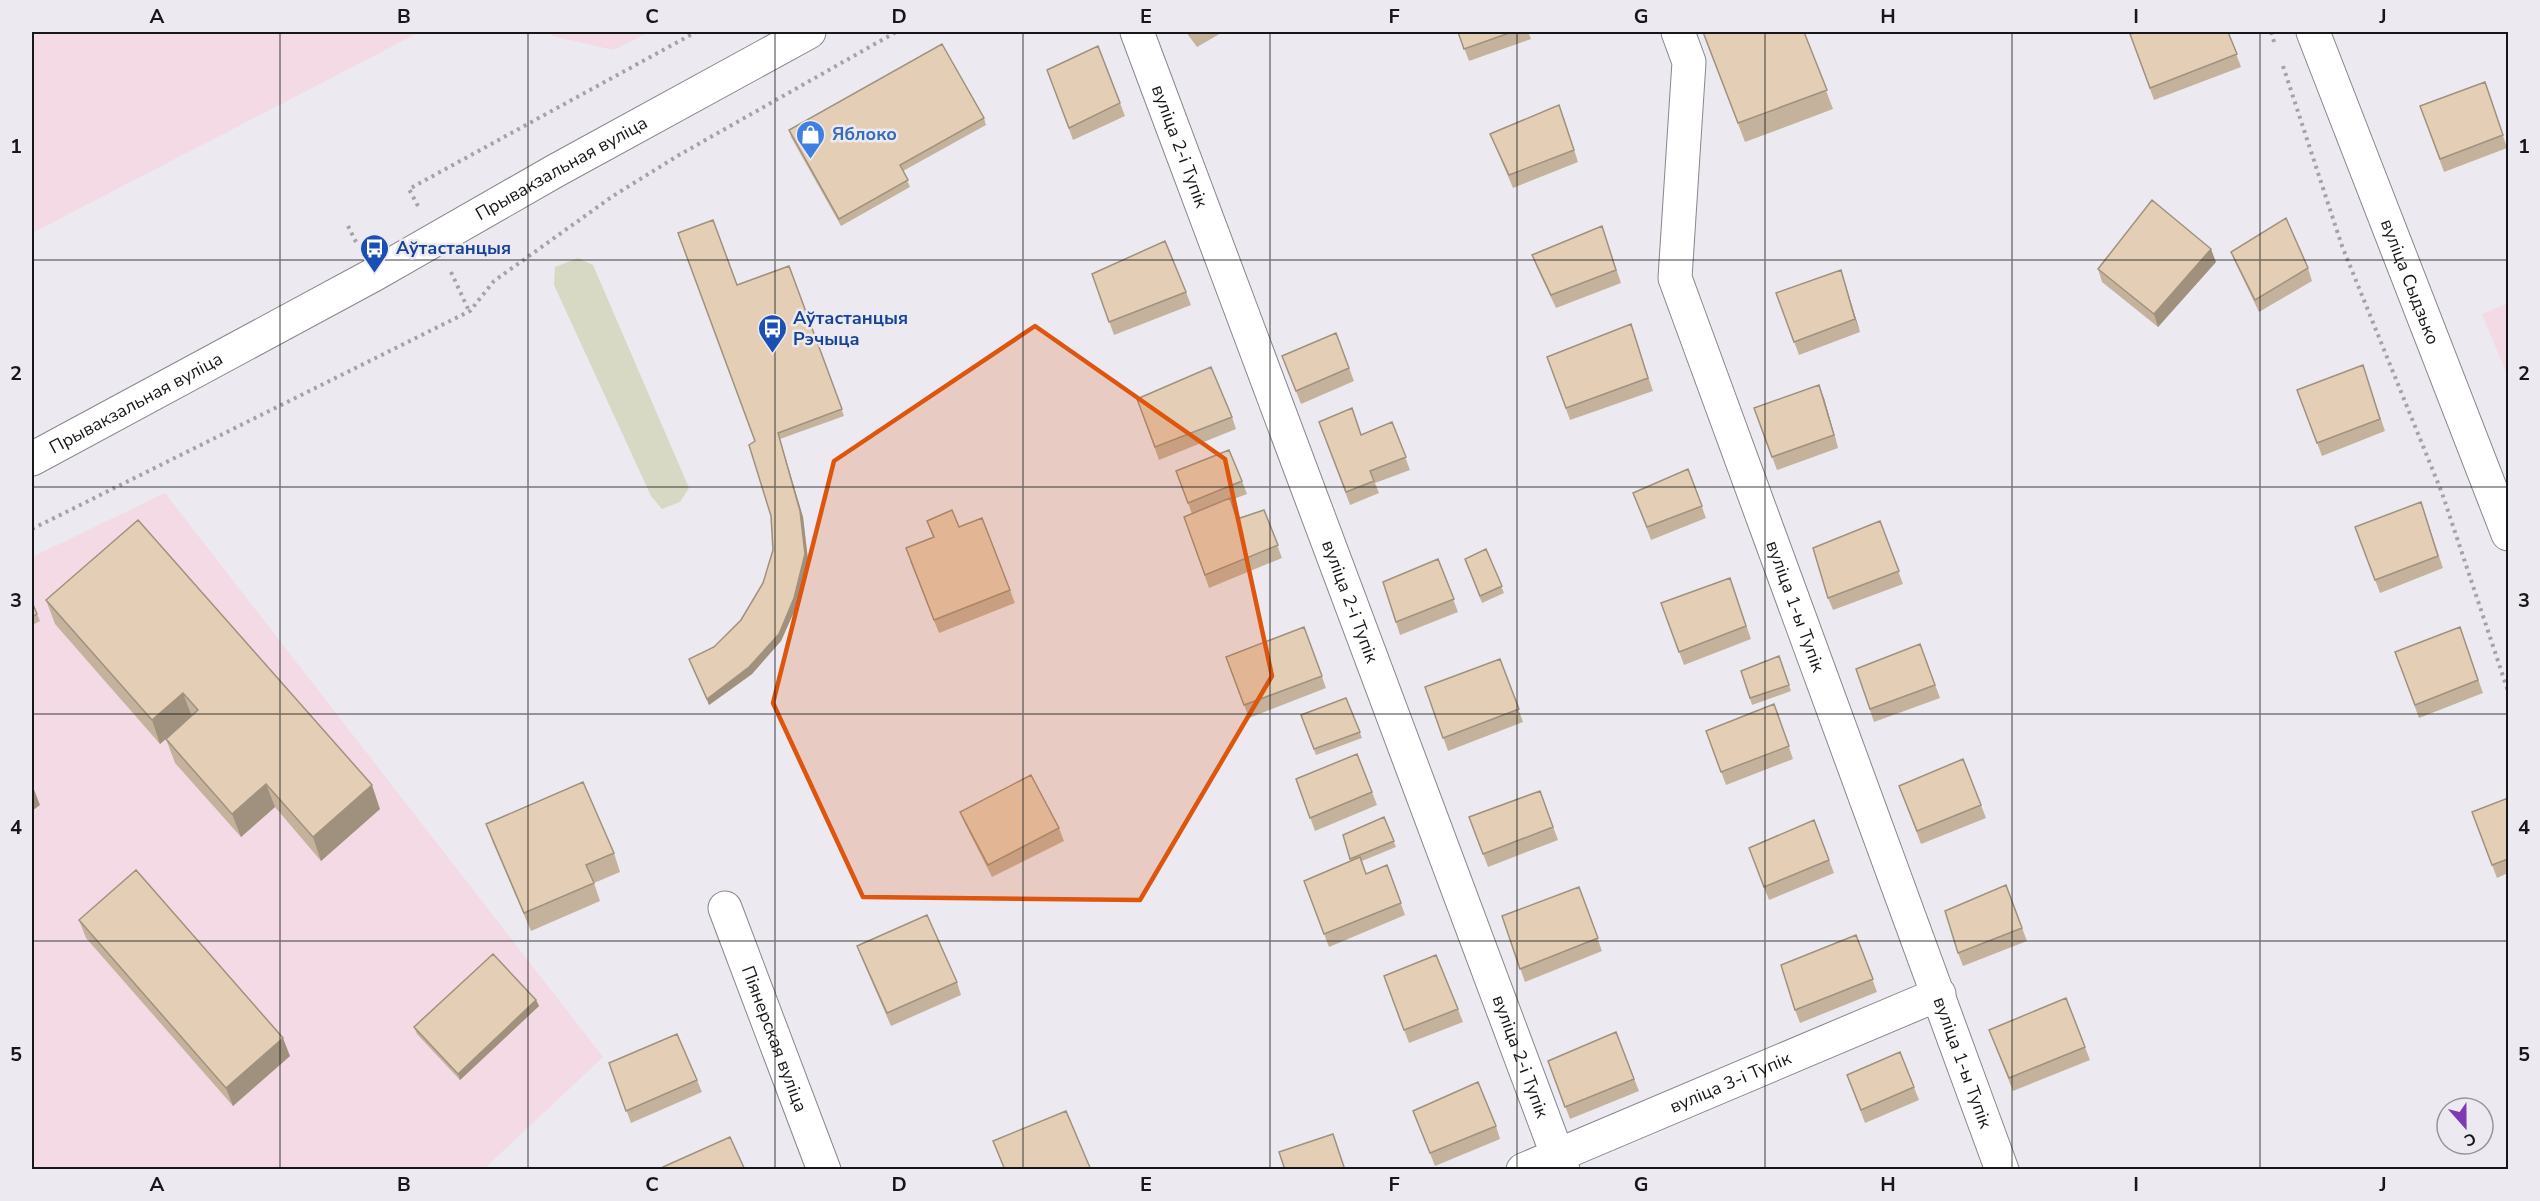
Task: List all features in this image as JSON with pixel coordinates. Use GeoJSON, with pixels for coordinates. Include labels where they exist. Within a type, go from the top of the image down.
{"type":"FeatureCollection","features":[{"type":"Feature","properties":{"kind":"street","name":"Прывакзальная вуліца"},"geometry":{"type":"LineString","coordinates":[[32,459],[375,274],[555,171],[809,32]]}},
{"type":"Feature","properties":{"kind":"street","name":"вуліца 2-і Тупік"},"geometry":{"type":"LineString","coordinates":[[1137,32],[1560,1163]]}},
{"type":"Feature","properties":{"kind":"street","name":"вуліца 1-ы Тупік"},"geometry":{"type":"LineString","coordinates":[[1678,32],[1689,62],[1675,278],[2002,1170]]}},
{"type":"Feature","properties":{"kind":"street","name":"вуліца Сыдзько"},"geometry":{"type":"LineString","coordinates":[[2313,32],[2508,534]]}},
{"type":"Feature","properties":{"kind":"street","name":"Піянерская вуліца"},"geometry":{"type":"LineString","coordinates":[[725,908],[824,1170]]}},
{"type":"Feature","properties":{"kind":"street","name":"вуліца 3-і Тупік"},"geometry":{"type":"LineString","coordinates":[[1523,1170],[1560,1163],[1939,994]]}},
{"type":"Feature","properties":{"kind":"path"},"geometry":{"type":"LineString","coordinates":[[409,189],[696,32]]}},
{"type":"Feature","properties":{"kind":"path"},"geometry":{"type":"LineString","coordinates":[[32,529],[470,311],[494,281],[613,196],[679,155],[896,32]]}},
{"type":"Feature","properties":{"kind":"path"},"geometry":{"type":"LineString","coordinates":[[2271,32],[2278,54]]}},
{"type":"Feature","properties":{"kind":"path"},"geometry":{"type":"LineString","coordinates":[[2282,64],[2342,246],[2442,493],[2508,691]]}},
{"type":"Feature","properties":{"kind":"highlighted area"},"geometry":{"type":"Polygon","coordinates":[[[1035,326],[1225,459],[1272,676],[1140,900],[863,897],[773,703],[834,461],[1035,326]]]}},
{"type":"Feature","properties":{"kind":"shaded area"},"geometry":{"type":"Polygon","coordinates":[[[32,32],[420,32],[32,233],[32,32]]]}},
{"type":"Feature","properties":{"kind":"shaded area"},"geometry":{"type":"Polygon","coordinates":[[[550,32],[650,32],[613,50],[552,36],[550,32]]]}},
{"type":"Feature","properties":{"kind":"shaded area"},"geometry":{"type":"Polygon","coordinates":[[[2508,303],[2508,377],[2482,314],[2508,303]]]}},
{"type":"Feature","properties":{"kind":"shaded area"},"geometry":{"type":"Polygon","coordinates":[[[165,493],[603,1057],[484,1169],[32,1170],[32,557],[165,493]]]}},
{"type":"Feature","properties":{"kind":"green space"},"geometry":{"type":"Polygon","coordinates":[[[578,258],[593,265],[689,488],[680,502],[662,509],[651,496],[554,285],[555,267],[578,258]]]}},
{"type":"Feature","properties":{"kind":"building"},"geometry":{"type":"Polygon","coordinates":[[[1458,32],[1512,32],[1464,49],[1458,32]]]}},
{"type":"Feature","properties":{"kind":"building"},"geometry":{"type":"Polygon","coordinates":[[[1703,32],[1804,32],[1827,90],[1738,123],[1703,32]]]}},
{"type":"Feature","properties":{"kind":"building"},"geometry":{"type":"Polygon","coordinates":[[[2138,32],[2228,32],[2237,54],[2150,88],[2130,34],[2138,32]]]}},
{"type":"Feature","properties":{"kind":"building"},"geometry":{"type":"Polygon","coordinates":[[[942,44],[984,118],[900,165],[908,180],[839,219],[789,130],[942,44]]]}},
{"type":"Feature","properties":{"kind":"building"},"geometry":{"type":"Polygon","coordinates":[[[1098,46],[1120,103],[1069,128],[1047,70],[1098,46]]]}},
{"type":"Feature","properties":{"kind":"building"},"geometry":{"type":"Polygon","coordinates":[[[2485,82],[2503,135],[2440,159],[2420,106],[2485,82]]]}},
{"type":"Feature","properties":{"kind":"building"},"geometry":{"type":"Polygon","coordinates":[[[1559,105],[1574,150],[1509,175],[1490,134],[1559,105]]]}},
{"type":"Feature","properties":{"kind":"building"},"geometry":{"type":"Polygon","coordinates":[[[2152,200],[2211,249],[2154,314],[2098,269],[2152,200]]]}},
{"type":"Feature","properties":{"kind":"building"},"geometry":{"type":"Polygon","coordinates":[[[2286,218],[2308,268],[2255,300],[2231,252],[2286,218]]]}},
{"type":"Feature","properties":{"kind":"building","name":"Аўтастанцыя Рэчыца"},"geometry":{"type":"Polygon","coordinates":[[[713,220],[737,285],[789,266],[842,409],[778,433],[800,511],[805,554],[794,598],[779,634],[749,667],[707,699],[689,659],[714,647],[741,620],[763,583],[773,550],[771,516],[749,445],[755,441],[678,233],[713,220]]]}},
{"type":"Feature","properties":{"kind":"building"},"geometry":{"type":"Polygon","coordinates":[[[1602,226],[1616,270],[1551,295],[1532,255],[1602,226]]]}},
{"type":"Feature","properties":{"kind":"building"},"geometry":{"type":"Polygon","coordinates":[[[1165,241],[1186,292],[1109,322],[1092,274],[1165,241]]]}},
{"type":"Feature","properties":{"kind":"building"},"geometry":{"type":"Polygon","coordinates":[[[1841,270],[1855,319],[1794,342],[1776,293],[1841,270]]]}},
{"type":"Feature","properties":{"kind":"building"},"geometry":{"type":"Polygon","coordinates":[[[1631,324],[1648,378],[1566,408],[1547,357],[1631,324]]]}},
{"type":"Feature","properties":{"kind":"building"},"geometry":{"type":"Polygon","coordinates":[[[1336,333],[1349,368],[1296,391],[1282,356],[1336,333]]]}},
{"type":"Feature","properties":{"kind":"building"},"geometry":{"type":"Polygon","coordinates":[[[2363,365],[2380,419],[2317,443],[2297,390],[2363,365]]]}},
{"type":"Feature","properties":{"kind":"building"},"geometry":{"type":"Polygon","coordinates":[[[1211,367],[1232,417],[1155,447],[1137,399],[1211,367]]]}},
{"type":"Feature","properties":{"kind":"building"},"geometry":{"type":"Polygon","coordinates":[[[1819,385],[1834,435],[1772,457],[1754,408],[1819,385]]]}},
{"type":"Feature","properties":{"kind":"building"},"geometry":{"type":"Polygon","coordinates":[[[1352,408],[1361,435],[1392,422],[1406,457],[1370,471],[1374,481],[1346,492],[1319,422],[1352,408]]]}},
{"type":"Feature","properties":{"kind":"building"},"geometry":{"type":"Polygon","coordinates":[[[1229,450],[1242,481],[1188,503],[1176,471],[1229,450]]]}},
{"type":"Feature","properties":{"kind":"building"},"geometry":{"type":"Polygon","coordinates":[[[1688,469],[1702,506],[1647,527],[1633,493],[1688,469]]]}},
{"type":"Feature","properties":{"kind":"building"},"geometry":{"type":"Polygon","coordinates":[[[1230,498],[1237,519],[1264,510],[1278,545],[1205,575],[1184,517],[1230,498]]]}},
{"type":"Feature","properties":{"kind":"building"},"geometry":{"type":"Polygon","coordinates":[[[2421,502],[2438,556],[2375,580],[2355,527],[2421,502]]]}},
{"type":"Feature","properties":{"kind":"building"},"geometry":{"type":"Polygon","coordinates":[[[952,510],[959,527],[982,518],[1010,590],[934,620],[906,548],[934,537],[927,521],[952,510]]]}},
{"type":"Feature","properties":{"kind":"building"},"geometry":{"type":"Polygon","coordinates":[[[138,520],[372,785],[313,837],[266,784],[232,814],[166,739],[198,710],[183,693],[152,720],[46,600],[138,520]]]}},
{"type":"Feature","properties":{"kind":"building"},"geometry":{"type":"Polygon","coordinates":[[[1880,521],[1899,571],[1828,598],[1813,548],[1880,521]]]}},
{"type":"Feature","properties":{"kind":"building"},"geometry":{"type":"Polygon","coordinates":[[[1486,549],[1502,586],[1480,596],[1465,559],[1486,549]]]}},
{"type":"Feature","properties":{"kind":"building"},"geometry":{"type":"Polygon","coordinates":[[[1438,559],[1454,599],[1396,622],[1383,582],[1438,559]]]}},
{"type":"Feature","properties":{"kind":"building"},"geometry":{"type":"Polygon","coordinates":[[[1730,578],[1746,626],[1679,652],[1661,603],[1730,578]]]}},
{"type":"Feature","properties":{"kind":"building"},"geometry":{"type":"Polygon","coordinates":[[[32,602],[37,614],[32,617],[32,602]]]}},
{"type":"Feature","properties":{"kind":"building"},"geometry":{"type":"Polygon","coordinates":[[[1304,627],[1322,676],[1244,705],[1226,657],[1304,627]]]}},
{"type":"Feature","properties":{"kind":"building"},"geometry":{"type":"Polygon","coordinates":[[[2460,627],[2478,680],[2415,705],[2395,652],[2460,627]]]}},
{"type":"Feature","properties":{"kind":"building"},"geometry":{"type":"Polygon","coordinates":[[[1920,644],[1935,685],[1870,709],[1856,669],[1920,644]]]}},
{"type":"Feature","properties":{"kind":"building"},"geometry":{"type":"Polygon","coordinates":[[[1779,656],[1789,685],[1750,698],[1741,671],[1779,656]]]}},
{"type":"Feature","properties":{"kind":"building"},"geometry":{"type":"Polygon","coordinates":[[[1500,659],[1519,709],[1443,738],[1425,687],[1500,659]]]}},
{"type":"Feature","properties":{"kind":"building"},"geometry":{"type":"Polygon","coordinates":[[[1346,698],[1360,732],[1314,749],[1301,715],[1346,698]]]}},
{"type":"Feature","properties":{"kind":"building"},"geometry":{"type":"Polygon","coordinates":[[[1774,704],[1789,746],[1721,772],[1706,731],[1774,704]]]}},
{"type":"Feature","properties":{"kind":"building"},"geometry":{"type":"Polygon","coordinates":[[[1357,754],[1372,792],[1310,818],[1296,779],[1357,754]]]}},
{"type":"Feature","properties":{"kind":"building"},"geometry":{"type":"Polygon","coordinates":[[[1963,759],[1981,805],[1917,831],[1899,786],[1963,759]]]}},
{"type":"Feature","properties":{"kind":"building"},"geometry":{"type":"Polygon","coordinates":[[[1031,775],[1059,828],[988,865],[960,812],[1031,775]]]}},
{"type":"Feature","properties":{"kind":"building"},"geometry":{"type":"Polygon","coordinates":[[[583,782],[614,853],[586,865],[594,883],[524,913],[486,824],[583,782]]]}},
{"type":"Feature","properties":{"kind":"building"},"geometry":{"type":"Polygon","coordinates":[[[1540,791],[1553,827],[1483,854],[1469,817],[1540,791]]]}},
{"type":"Feature","properties":{"kind":"building"},"geometry":{"type":"Polygon","coordinates":[[[2508,798],[2508,859],[2492,865],[2472,812],[2508,798]]]}},
{"type":"Feature","properties":{"kind":"building"},"geometry":{"type":"Polygon","coordinates":[[[1384,817],[1394,841],[1350,859],[1343,835],[1384,817]]]}},
{"type":"Feature","properties":{"kind":"building"},"geometry":{"type":"Polygon","coordinates":[[[1814,820],[1829,860],[1764,887],[1749,848],[1814,820]]]}},
{"type":"Feature","properties":{"kind":"building"},"geometry":{"type":"Polygon","coordinates":[[[1360,857],[1366,874],[1387,865],[1401,903],[1324,934],[1304,881],[1360,857]]]}},
{"type":"Feature","properties":{"kind":"building"},"geometry":{"type":"Polygon","coordinates":[[[136,870],[283,1038],[226,1088],[79,920],[136,870]]]}},
{"type":"Feature","properties":{"kind":"building"},"geometry":{"type":"Polygon","coordinates":[[[2006,885],[2022,928],[1958,953],[1945,911],[2006,885]]]}},
{"type":"Feature","properties":{"kind":"building"},"geometry":{"type":"Polygon","coordinates":[[[1579,887],[1598,938],[1520,969],[1502,916],[1579,887]]]}},
{"type":"Feature","properties":{"kind":"building"},"geometry":{"type":"Polygon","coordinates":[[[927,915],[957,982],[887,1013],[857,946],[927,915]]]}},
{"type":"Feature","properties":{"kind":"building"},"geometry":{"type":"Polygon","coordinates":[[[1856,935],[1873,979],[1795,1010],[1781,965],[1856,935]]]}},
{"type":"Feature","properties":{"kind":"building"},"geometry":{"type":"Polygon","coordinates":[[[493,954],[536,1000],[458,1074],[414,1027],[493,954]]]}},
{"type":"Feature","properties":{"kind":"building"},"geometry":{"type":"Polygon","coordinates":[[[1436,955],[1458,1009],[1404,1030],[1384,976],[1436,955]]]}},
{"type":"Feature","properties":{"kind":"building"},"geometry":{"type":"Polygon","coordinates":[[[2066,998],[2085,1047],[2009,1078],[1989,1030],[2066,998]]]}},
{"type":"Feature","properties":{"kind":"building"},"geometry":{"type":"Polygon","coordinates":[[[1616,1032],[1634,1079],[1565,1107],[1548,1061],[1616,1032]]]}},
{"type":"Feature","properties":{"kind":"building"},"geometry":{"type":"Polygon","coordinates":[[[677,1034],[697,1080],[626,1111],[609,1063],[677,1034]]]}},
{"type":"Feature","properties":{"kind":"building"},"geometry":{"type":"Polygon","coordinates":[[[1900,1052],[1914,1087],[1861,1110],[1847,1075],[1900,1052]]]}},
{"type":"Feature","properties":{"kind":"building"},"geometry":{"type":"Polygon","coordinates":[[[1478,1082],[1496,1126],[1430,1153],[1413,1111],[1478,1082]]]}},
{"type":"Feature","properties":{"kind":"building"},"geometry":{"type":"Polygon","coordinates":[[[1066,1111],[1091,1170],[1005,1170],[993,1141],[1066,1111]]]}},
{"type":"Feature","properties":{"kind":"building"},"geometry":{"type":"Polygon","coordinates":[[[1333,1134],[1345,1170],[1285,1170],[1279,1152],[1333,1134]]]}},
{"type":"Feature","properties":{"kind":"building"},"geometry":{"type":"Polygon","coordinates":[[[730,1137],[745,1170],[664,1170],[663,1167],[730,1137]]]}},
{"type":"Feature","properties":{"kind":"place","name":"Яблоко"},"geometry":{"type":"Point","coordinates":[811,160]}},
{"type":"Feature","properties":{"kind":"place","name":"Аўтастанцыя"},"geometry":{"type":"Point","coordinates":[375,274]}},
{"type":"Feature","properties":{"kind":"place","name":"Аўтастанцыя Рэчыца"},"geometry":{"type":"Point","coordinates":[772,354]}}]}
